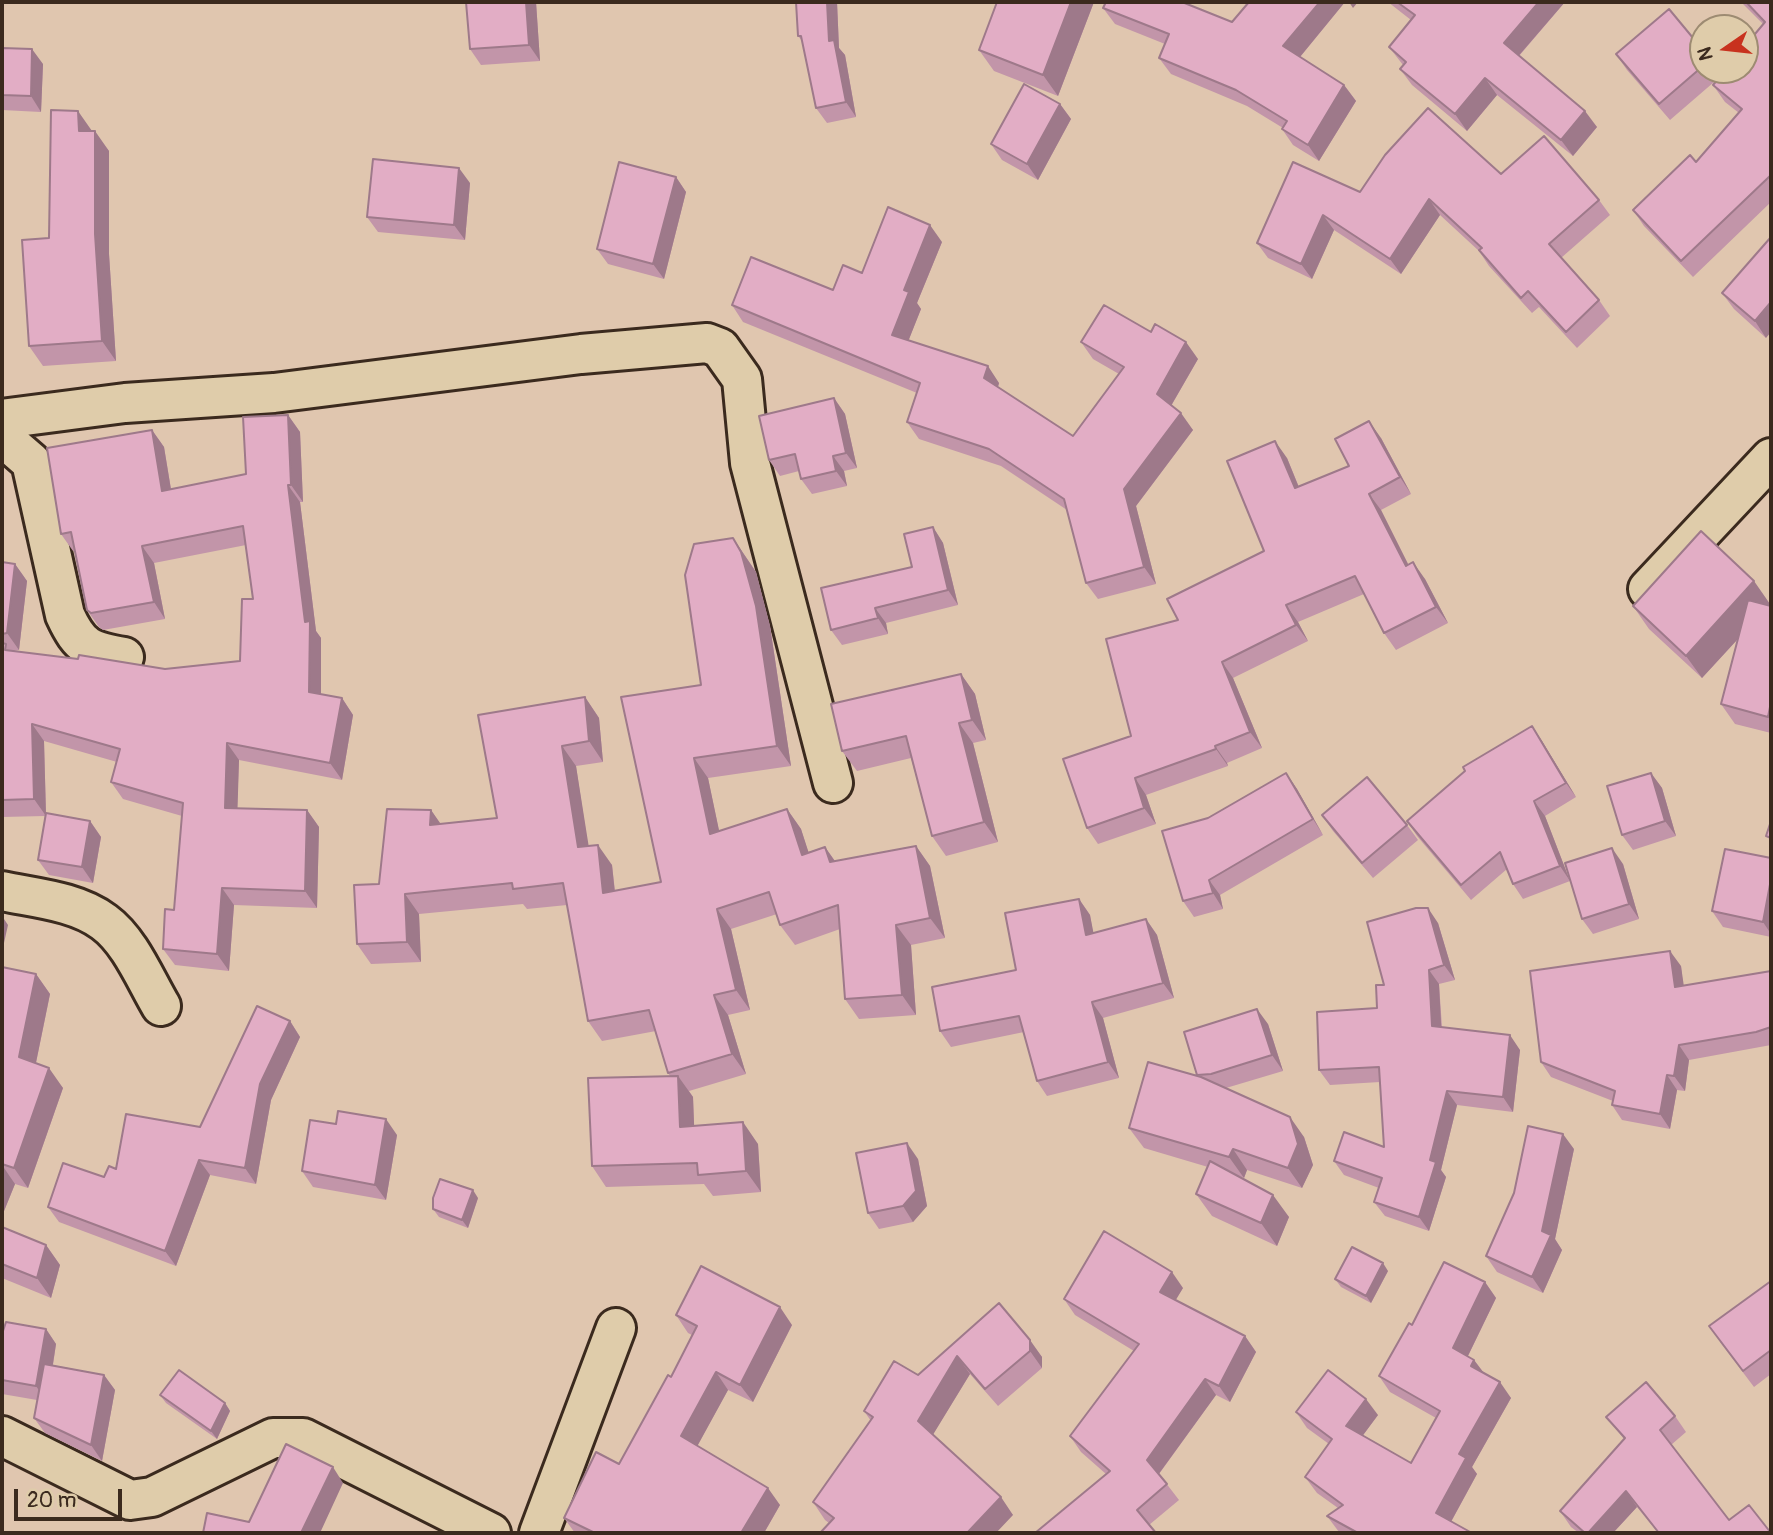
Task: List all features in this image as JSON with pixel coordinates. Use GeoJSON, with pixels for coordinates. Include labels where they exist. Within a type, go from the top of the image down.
{"type":"FeatureCollection","features":[{"type":"Feature","properties":{"kind":"street"},"geometry":{"type":"LineString","coordinates":[[2,419],[125,403],[274,393],[581,354],[707,343],[720,348],[742,379],[750,463],[833,783]]}},
{"type":"Feature","properties":{"kind":"street"},"geometry":{"type":"LineString","coordinates":[[2,437],[31,462],[65,615],[72,631],[87,648],[124,657]]}},
{"type":"Feature","properties":{"kind":"street"},"geometry":{"type":"LineString","coordinates":[[1648,589],[1771,458]]}},
{"type":"Feature","properties":{"kind":"street"},"geometry":{"type":"LineString","coordinates":[[2,891],[67,904],[103,921],[119,936],[161,1006]]}},
{"type":"Feature","properties":{"kind":"street"},"geometry":{"type":"LineString","coordinates":[[539,1533],[616,1328]]}},
{"type":"Feature","properties":{"kind":"street"},"geometry":{"type":"LineString","coordinates":[[2,1436],[130,1500],[152,1497],[273,1438],[303,1438],[491,1533]]}},
{"type":"Feature","properties":{"kind":"building"},"geometry":{"type":"Polygon","coordinates":[[[466,2],[526,2],[529,45],[470,49],[466,2]]]}},
{"type":"Feature","properties":{"kind":"building"},"geometry":{"type":"Polygon","coordinates":[[[796,2],[827,2],[829,41],[834,40],[846,102],[816,108],[801,36],[798,36],[796,2]]]}},
{"type":"Feature","properties":{"kind":"building"},"geometry":{"type":"Polygon","coordinates":[[[997,2],[1071,2],[1043,75],[979,50],[997,2]]]}},
{"type":"Feature","properties":{"kind":"building"},"geometry":{"type":"Polygon","coordinates":[[[1106,2],[1182,2],[1232,22],[1249,2],[1320,2],[1283,46],[1344,85],[1308,145],[1282,129],[1287,121],[1236,90],[1159,58],[1169,34],[1103,8],[1106,2]]]}},
{"type":"Feature","properties":{"kind":"building"},"geometry":{"type":"Polygon","coordinates":[[[1397,2],[1539,2],[1504,43],[1585,111],[1561,140],[1485,78],[1455,114],[1400,69],[1406,62],[1389,47],[1415,15],[1397,2]]]}},
{"type":"Feature","properties":{"kind":"building"},"geometry":{"type":"Polygon","coordinates":[[[1746,2],[1771,2],[1771,175],[1681,261],[1633,210],[1690,155],[1696,162],[1742,109],[1714,84],[1759,84],[1759,29],[1765,22],[1746,2]]]}},
{"type":"Feature","properties":{"kind":"building"},"geometry":{"type":"Polygon","coordinates":[[[1669,9],[1689,33],[1689,78],[1659,104],[1616,54],[1669,9]]]}},
{"type":"Feature","properties":{"kind":"building"},"geometry":{"type":"Polygon","coordinates":[[[2,48],[32,49],[31,96],[2,95],[2,48]]]}},
{"type":"Feature","properties":{"kind":"building"},"geometry":{"type":"Polygon","coordinates":[[[1024,84],[1060,104],[1027,164],[991,144],[1024,84]]]}},
{"type":"Feature","properties":{"kind":"building"},"geometry":{"type":"Polygon","coordinates":[[[1428,108],[1501,174],[1544,136],[1599,200],[1549,244],[1599,300],[1566,332],[1528,291],[1521,298],[1479,250],[1482,248],[1429,199],[1390,259],[1323,215],[1301,264],[1257,243],[1293,162],[1360,192],[1385,155],[1428,108]]]}},
{"type":"Feature","properties":{"kind":"building"},"geometry":{"type":"Polygon","coordinates":[[[51,110],[78,111],[79,131],[95,131],[95,234],[102,341],[29,346],[22,240],[49,238],[51,110]]]}},
{"type":"Feature","properties":{"kind":"building"},"geometry":{"type":"Polygon","coordinates":[[[373,159],[459,168],[454,225],[367,217],[373,159]]]}},
{"type":"Feature","properties":{"kind":"building"},"geometry":{"type":"Polygon","coordinates":[[[619,162],[676,177],[653,264],[597,249],[619,162]]]}},
{"type":"Feature","properties":{"kind":"building"},"geometry":{"type":"Polygon","coordinates":[[[888,207],[930,225],[904,290],[909,292],[892,335],[988,366],[984,378],[1073,436],[1124,367],[1081,342],[1104,305],[1151,332],[1155,324],[1186,342],[1157,394],[1181,413],[1124,489],[1144,567],[1086,583],[1064,499],[989,449],[907,422],[920,383],[732,305],[751,257],[833,290],[843,265],[862,273],[888,207]]]}},
{"type":"Feature","properties":{"kind":"building"},"geometry":{"type":"Polygon","coordinates":[[[1771,237],[1771,302],[1755,321],[1722,293],[1771,237]]]}},
{"type":"Feature","properties":{"kind":"building"},"geometry":{"type":"Polygon","coordinates":[[[834,398],[846,453],[833,456],[836,471],[801,479],[795,454],[769,460],[759,416],[834,398]]]}},
{"type":"Feature","properties":{"kind":"building"},"geometry":{"type":"Polygon","coordinates":[[[288,415],[291,485],[288,485],[305,622],[310,621],[309,692],[342,698],[330,763],[227,743],[225,808],[307,810],[305,891],[222,888],[217,954],[163,949],[165,909],[174,910],[183,803],[111,782],[120,749],[32,724],[34,799],[2,800],[2,643],[6,644],[5,650],[78,659],[79,655],[165,669],[240,661],[242,599],[253,599],[243,526],[142,546],[154,602],[91,613],[87,610],[71,532],[61,534],[47,448],[152,430],[162,491],[246,474],[243,417],[288,415]]]}},
{"type":"Feature","properties":{"kind":"building"},"geometry":{"type":"Polygon","coordinates":[[[1369,421],[1400,477],[1369,494],[1406,566],[1413,562],[1436,607],[1384,633],[1355,576],[1286,605],[1296,625],[1222,662],[1250,732],[1215,746],[1216,749],[1135,778],[1144,808],[1087,828],[1063,759],[1131,736],[1106,639],[1178,620],[1167,599],[1264,551],[1227,461],[1275,441],[1295,488],[1349,466],[1335,439],[1369,421]]]}},
{"type":"Feature","properties":{"kind":"building"},"geometry":{"type":"Polygon","coordinates":[[[933,527],[948,590],[875,608],[878,618],[831,630],[821,588],[912,567],[904,534],[933,527]]]}},
{"type":"Feature","properties":{"kind":"building"},"geometry":{"type":"Polygon","coordinates":[[[1701,531],[1754,581],[1686,656],[1633,606],[1701,531]]]}},
{"type":"Feature","properties":{"kind":"building"},"geometry":{"type":"Polygon","coordinates":[[[733,538],[741,552],[756,606],[777,746],[694,758],[710,834],[787,809],[802,855],[825,847],[830,862],[916,846],[930,918],[896,925],[902,995],[845,999],[838,905],[780,925],[769,892],[717,909],[736,990],[714,995],[732,1054],[668,1073],[649,1010],[588,1021],[563,883],[513,889],[512,883],[405,894],[407,942],[357,944],[354,885],[379,884],[387,809],[431,810],[430,825],[497,818],[478,715],[585,697],[589,741],[562,746],[578,847],[598,845],[603,893],[661,882],[621,697],[701,685],[685,575],[694,544],[733,538]]]}},
{"type":"Feature","properties":{"kind":"building"},"geometry":{"type":"Polygon","coordinates":[[[2,562],[15,564],[7,633],[2,634],[2,562]]]}},
{"type":"Feature","properties":{"kind":"building"},"geometry":{"type":"Polygon","coordinates":[[[1748,600],[1771,606],[1771,702],[1768,717],[1721,704],[1748,600]]]}},
{"type":"Feature","properties":{"kind":"building"},"geometry":{"type":"Polygon","coordinates":[[[961,674],[972,720],[959,723],[984,822],[932,836],[906,736],[842,751],[831,704],[961,674]]]}},
{"type":"Feature","properties":{"kind":"building"},"geometry":{"type":"Polygon","coordinates":[[[1532,726],[1566,783],[1534,801],[1560,866],[1513,884],[1500,852],[1461,885],[1407,821],[1465,771],[1463,767],[1532,726]]]}},
{"type":"Feature","properties":{"kind":"building"},"geometry":{"type":"Polygon","coordinates":[[[1286,773],[1313,819],[1209,880],[1213,893],[1183,901],[1162,831],[1208,818],[1286,773]]]}},
{"type":"Feature","properties":{"kind":"building"},"geometry":{"type":"Polygon","coordinates":[[[1651,773],[1665,821],[1622,835],[1607,786],[1651,773]]]}},
{"type":"Feature","properties":{"kind":"building"},"geometry":{"type":"Polygon","coordinates":[[[1367,777],[1407,825],[1362,863],[1322,815],[1367,777]]]}},
{"type":"Feature","properties":{"kind":"building"},"geometry":{"type":"Polygon","coordinates":[[[46,813],[90,821],[82,867],[38,860],[46,813]]]}},
{"type":"Feature","properties":{"kind":"building"},"geometry":{"type":"Polygon","coordinates":[[[1771,821],[1771,838],[1766,836],[1771,821]]]}},
{"type":"Feature","properties":{"kind":"building"},"geometry":{"type":"Polygon","coordinates":[[[1612,848],[1629,904],[1582,919],[1565,863],[1612,848]]]}},
{"type":"Feature","properties":{"kind":"building"},"geometry":{"type":"Polygon","coordinates":[[[1725,849],[1771,858],[1771,879],[1763,922],[1712,911],[1725,849]]]}},
{"type":"Feature","properties":{"kind":"building"},"geometry":{"type":"Polygon","coordinates":[[[1079,899],[1086,935],[1146,919],[1163,983],[1092,1002],[1108,1062],[1037,1081],[1019,1016],[940,1031],[932,987],[1016,970],[1005,913],[1079,899]]]}},
{"type":"Feature","properties":{"kind":"building"},"geometry":{"type":"Polygon","coordinates":[[[1416,908],[1428,908],[1444,965],[1429,970],[1432,1026],[1510,1035],[1503,1097],[1447,1091],[1430,1160],[1436,1162],[1419,1217],[1374,1202],[1382,1178],[1334,1161],[1344,1132],[1384,1147],[1379,1067],[1319,1070],[1317,1012],[1377,1008],[1376,985],[1384,985],[1367,922],[1416,908]]]}},
{"type":"Feature","properties":{"kind":"building"},"geometry":{"type":"Polygon","coordinates":[[[1670,951],[1675,987],[1771,971],[1771,1027],[1679,1045],[1674,1076],[1667,1075],[1660,1114],[1612,1105],[1615,1091],[1541,1062],[1530,971],[1670,951]]]}},
{"type":"Feature","properties":{"kind":"building"},"geometry":{"type":"Polygon","coordinates":[[[2,967],[36,974],[19,1057],[49,1068],[14,1168],[2,1164],[2,967]]]}},
{"type":"Feature","properties":{"kind":"building"},"geometry":{"type":"Polygon","coordinates":[[[257,1006],[290,1021],[260,1084],[245,1168],[199,1160],[165,1251],[48,1207],[63,1163],[104,1177],[109,1166],[116,1169],[126,1114],[200,1127],[257,1006]]]}},
{"type":"Feature","properties":{"kind":"building"},"geometry":{"type":"Polygon","coordinates":[[[1257,1009],[1272,1055],[1211,1074],[1197,1075],[1184,1032],[1257,1009]]]}},
{"type":"Feature","properties":{"kind":"building"},"geometry":{"type":"Polygon","coordinates":[[[1148,1062],[1201,1077],[1290,1117],[1298,1144],[1288,1168],[1233,1149],[1229,1157],[1129,1128],[1148,1062]]]}},
{"type":"Feature","properties":{"kind":"building"},"geometry":{"type":"Polygon","coordinates":[[[678,1076],[680,1127],[743,1122],[746,1171],[698,1175],[697,1163],[592,1166],[588,1078],[678,1076]]]}},
{"type":"Feature","properties":{"kind":"building"},"geometry":{"type":"Polygon","coordinates":[[[338,1111],[386,1119],[375,1185],[302,1171],[310,1120],[336,1124],[338,1111]]]}},
{"type":"Feature","properties":{"kind":"building"},"geometry":{"type":"Polygon","coordinates":[[[1528,1126],[1563,1134],[1542,1231],[1551,1235],[1532,1277],[1486,1256],[1514,1193],[1528,1126]]]}},
{"type":"Feature","properties":{"kind":"building"},"geometry":{"type":"Polygon","coordinates":[[[907,1143],[916,1191],[903,1206],[868,1213],[856,1153],[907,1143]]]}},
{"type":"Feature","properties":{"kind":"building"},"geometry":{"type":"Polygon","coordinates":[[[1210,1161],[1273,1195],[1261,1223],[1196,1194],[1210,1161]]]}},
{"type":"Feature","properties":{"kind":"building"},"geometry":{"type":"Polygon","coordinates":[[[440,1179],[473,1190],[462,1220],[433,1209],[433,1198],[440,1179]]]}},
{"type":"Feature","properties":{"kind":"building"},"geometry":{"type":"Polygon","coordinates":[[[2,1227],[46,1245],[37,1278],[2,1264],[2,1227]]]}},
{"type":"Feature","properties":{"kind":"building"},"geometry":{"type":"Polygon","coordinates":[[[1104,1231],[1172,1272],[1160,1292],[1245,1336],[1219,1386],[1205,1379],[1147,1460],[1167,1484],[1137,1510],[1156,1533],[1035,1533],[1110,1471],[1070,1436],[1139,1344],[1064,1299],[1104,1231]]]}},
{"type":"Feature","properties":{"kind":"building"},"geometry":{"type":"Polygon","coordinates":[[[1352,1247],[1383,1263],[1366,1296],[1335,1279],[1352,1247]]]}},
{"type":"Feature","properties":{"kind":"building"},"geometry":{"type":"Polygon","coordinates":[[[1444,1262],[1485,1282],[1453,1348],[1474,1360],[1471,1366],[1500,1382],[1459,1454],[1466,1458],[1436,1513],[1472,1533],[1358,1533],[1327,1516],[1343,1505],[1305,1477],[1332,1439],[1296,1412],[1328,1370],[1366,1399],[1346,1426],[1411,1463],[1440,1411],[1379,1376],[1409,1323],[1412,1325],[1444,1262]]]}},
{"type":"Feature","properties":{"kind":"building"},"geometry":{"type":"Polygon","coordinates":[[[701,1266],[780,1307],[740,1385],[716,1372],[681,1436],[768,1488],[741,1533],[595,1533],[564,1518],[596,1452],[619,1464],[668,1375],[671,1377],[697,1326],[676,1315],[701,1266]]]}},
{"type":"Feature","properties":{"kind":"building"},"geometry":{"type":"Polygon","coordinates":[[[1771,1281],[1771,1350],[1743,1371],[1709,1326],[1771,1281]]]}},
{"type":"Feature","properties":{"kind":"building"},"geometry":{"type":"Polygon","coordinates":[[[999,1303],[1030,1340],[1030,1351],[985,1389],[957,1356],[918,1421],[1001,1497],[967,1533],[820,1533],[834,1518],[813,1502],[873,1417],[864,1411],[894,1361],[918,1375],[999,1303]]]}},
{"type":"Feature","properties":{"kind":"building"},"geometry":{"type":"Polygon","coordinates":[[[6,1322],[46,1329],[36,1386],[2,1380],[2,1330],[6,1322]]]}},
{"type":"Feature","properties":{"kind":"building"},"geometry":{"type":"Polygon","coordinates":[[[44,1364],[104,1375],[91,1445],[34,1418],[44,1364]]]}},
{"type":"Feature","properties":{"kind":"building"},"geometry":{"type":"Polygon","coordinates":[[[179,1370],[225,1403],[211,1431],[160,1395],[179,1370]]]}},
{"type":"Feature","properties":{"kind":"building"},"geometry":{"type":"Polygon","coordinates":[[[1646,1382],[1675,1416],[1660,1430],[1729,1520],[1749,1505],[1771,1533],[1659,1533],[1626,1491],[1588,1533],[1560,1511],[1625,1438],[1606,1417],[1646,1382]]]}},
{"type":"Feature","properties":{"kind":"building"},"geometry":{"type":"Polygon","coordinates":[[[286,1444],[333,1467],[301,1533],[203,1533],[207,1513],[249,1522],[286,1444]]]}}]}
